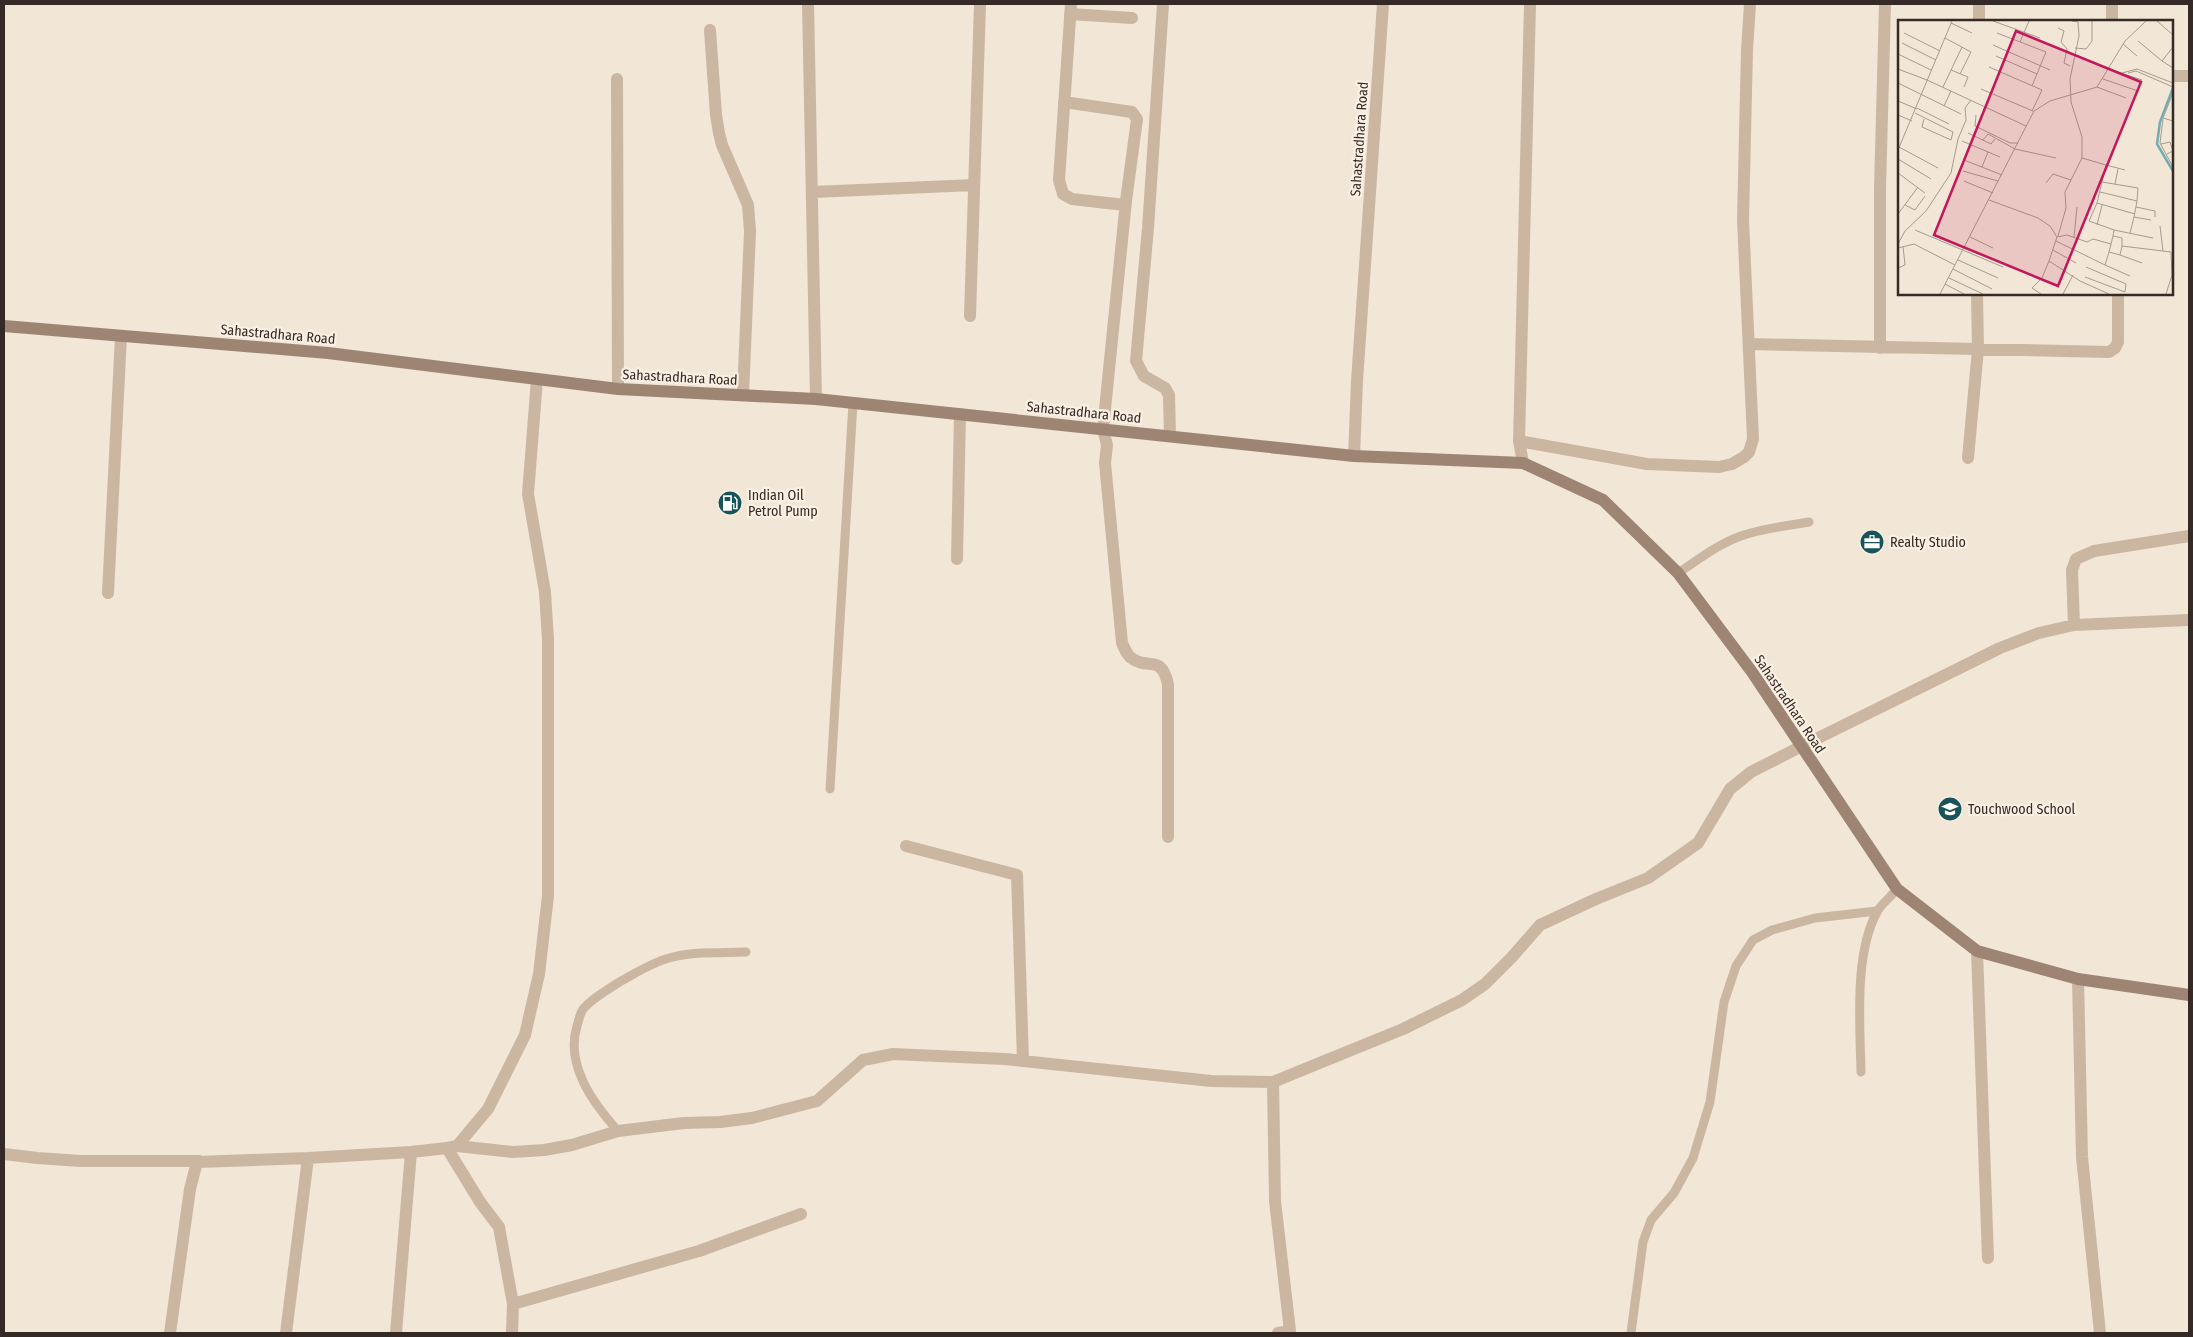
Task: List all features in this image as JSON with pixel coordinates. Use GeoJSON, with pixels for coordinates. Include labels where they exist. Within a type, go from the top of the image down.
{"type":"FeatureCollection","features":[{"type":"Feature","properties":{"kind":"main road","name":"Sahastradhara Road"},"geometry":{"type":"LineString","coordinates":[[4,326],[328,354],[618,389],[816,399],[1354,456],[1524,463],[1603,500],[1678,574],[1752,672],[1897,890],[1977,951],[2078,979],[2189,995]]}},
{"type":"Feature","properties":{"kind":"street"},"geometry":{"type":"LineString","coordinates":[[808,4],[816,399]]}},
{"type":"Feature","properties":{"kind":"street"},"geometry":{"type":"LineString","coordinates":[[970,316],[980,4]]}},
{"type":"Feature","properties":{"kind":"street"},"geometry":{"type":"LineString","coordinates":[[1163,4],[1148,228],[1136,361],[1144,376],[1166,388],[1169,395],[1170,436]]}},
{"type":"Feature","properties":{"kind":"street","name":"Sahastradhara Road"},"geometry":{"type":"LineString","coordinates":[[1354,456],[1357,381],[1383,4]]}},
{"type":"Feature","properties":{"kind":"street"},"geometry":{"type":"LineString","coordinates":[[1524,463],[1520,441],[1530,4]]}},
{"type":"Feature","properties":{"kind":"street"},"geometry":{"type":"LineString","coordinates":[[1520,441],[1647,464],[1719,467],[1732,464],[1748,452],[1753,439],[1743,220],[1747,50],[1750,4]]}},
{"type":"Feature","properties":{"kind":"street"},"geometry":{"type":"LineString","coordinates":[[1880,348],[1880,189],[1885,4]]}},
{"type":"Feature","properties":{"kind":"street"},"geometry":{"type":"LineString","coordinates":[[1978,20],[1979,4]]}},
{"type":"Feature","properties":{"kind":"street"},"geometry":{"type":"LineString","coordinates":[[2112,4],[2112,20]]}},
{"type":"Feature","properties":{"kind":"street"},"geometry":{"type":"LineString","coordinates":[[1125,205],[1072,200],[1063,194],[1059,180],[1070,9],[1132,18]]}},
{"type":"Feature","properties":{"kind":"street"},"geometry":{"type":"LineString","coordinates":[[710,30],[719,133],[722,145],[748,205],[743,395]]}},
{"type":"Feature","properties":{"kind":"street"},"geometry":{"type":"LineString","coordinates":[[2173,76],[2189,76]]}},
{"type":"Feature","properties":{"kind":"street"},"geometry":{"type":"LineString","coordinates":[[618,79],[618,389]]}},
{"type":"Feature","properties":{"kind":"street"},"geometry":{"type":"LineString","coordinates":[[1064,102],[1134,114],[1137,122],[1125,205],[1103,428],[1122,643],[1128,655],[1134,661],[1158,665],[1162,668],[1168,684],[1168,837]]}},
{"type":"Feature","properties":{"kind":"street"},"geometry":{"type":"LineString","coordinates":[[813,192],[974,185]]}},
{"type":"Feature","properties":{"kind":"street"},"geometry":{"type":"LineString","coordinates":[[1968,458],[1978,348],[1977,295]]}},
{"type":"Feature","properties":{"kind":"street"},"geometry":{"type":"LineString","coordinates":[[1750,344],[1880,348],[1978,348],[2044,352],[2112,351],[2118,342],[2118,295]]}},
{"type":"Feature","properties":{"kind":"street"},"geometry":{"type":"LineString","coordinates":[[108,592],[121,336]]}},
{"type":"Feature","properties":{"kind":"street"},"geometry":{"type":"LineString","coordinates":[[452,1147],[488,1109],[525,1034],[539,974],[548,896],[548,679],[545,592],[528,494],[537,379]]}},
{"type":"Feature","properties":{"kind":"street"},"geometry":{"type":"LineString","coordinates":[[957,559],[960,414]]}},
{"type":"Feature","properties":{"kind":"street"},"geometry":{"type":"LineString","coordinates":[[2074,625],[2072,570],[2076,559],[2094,551],[2189,536]]}},
{"type":"Feature","properties":{"kind":"street"},"geometry":{"type":"LineString","coordinates":[[4,1154],[81,1161],[199,1161],[308,1158],[411,1152],[452,1147],[513,1152],[544,1150],[572,1145],[618,1131],[684,1123],[720,1122],[780,1112],[817,1101],[863,1060],[893,1054],[930,1054],[1023,1061],[1211,1081],[1273,1082],[1403,1030],[1462,1000],[1485,984],[1540,925],[1648,878],[1698,843],[1730,789],[1751,772],[1800,746],[2000,648],[2039,633],[2074,625],[2189,620]]}},
{"type":"Feature","properties":{"kind":"street"},"geometry":{"type":"LineString","coordinates":[[906,846],[1017,875],[1023,1061]]}},
{"type":"Feature","properties":{"kind":"street"},"geometry":{"type":"LineString","coordinates":[[1977,951],[1988,1258]]}},
{"type":"Feature","properties":{"kind":"street"},"geometry":{"type":"LineString","coordinates":[[2078,979],[2082,1157],[2100,1333]]}},
{"type":"Feature","properties":{"kind":"street"},"geometry":{"type":"LineString","coordinates":[[1273,1082],[1275,1201],[1286,1333]]}},
{"type":"Feature","properties":{"kind":"street"},"geometry":{"type":"LineString","coordinates":[[452,1147],[480,1202],[499,1227],[513,1304],[512,1333]]}},
{"type":"Feature","properties":{"kind":"street"},"geometry":{"type":"LineString","coordinates":[[396,1333],[411,1152]]}},
{"type":"Feature","properties":{"kind":"street"},"geometry":{"type":"LineString","coordinates":[[286,1333],[308,1158]]}},
{"type":"Feature","properties":{"kind":"street"},"geometry":{"type":"LineString","coordinates":[[170,1333],[190,1189],[196,1163],[199,1161]]}},
{"type":"Feature","properties":{"kind":"street"},"geometry":{"type":"LineString","coordinates":[[513,1304],[699,1251],[801,1214]]}},
{"type":"Feature","properties":{"kind":"lane"},"geometry":{"type":"LineString","coordinates":[[830,789],[853,403]]}},
{"type":"Feature","properties":{"kind":"lane"},"geometry":{"type":"LineString","coordinates":[[1678,574],[1720,546],[1741,536],[1766,529],[1809,522]]}},
{"type":"Feature","properties":{"kind":"lane"},"geometry":{"type":"LineString","coordinates":[[1861,1072],[1859,1002],[1866,937],[1877,911],[1897,890]]}},
{"type":"Feature","properties":{"kind":"lane"},"geometry":{"type":"LineString","coordinates":[[1630,1333],[1643,1242],[1651,1220],[1674,1193],[1693,1158],[1710,1102],[1724,1002],[1736,966],[1753,940],[1772,930],[1815,918],[1877,911]]}},
{"type":"Feature","properties":{"kind":"lane"},"geometry":{"type":"LineString","coordinates":[[618,1131],[599,1110],[584,1084],[573,1051],[575,1032],[583,1009],[603,992],[668,958],[692,954],[746,952]]}},
{"type":"Feature","properties":{"kind":"place","name":"Indian Oil Petrol Pump"},"geometry":{"type":"Point","coordinates":[730,503]}},
{"type":"Feature","properties":{"kind":"place","name":"Realty Studio"},"geometry":{"type":"Point","coordinates":[1872,542]}},
{"type":"Feature","properties":{"kind":"place","name":"Touchwood School"},"geometry":{"type":"Point","coordinates":[1950,809]}}]}
